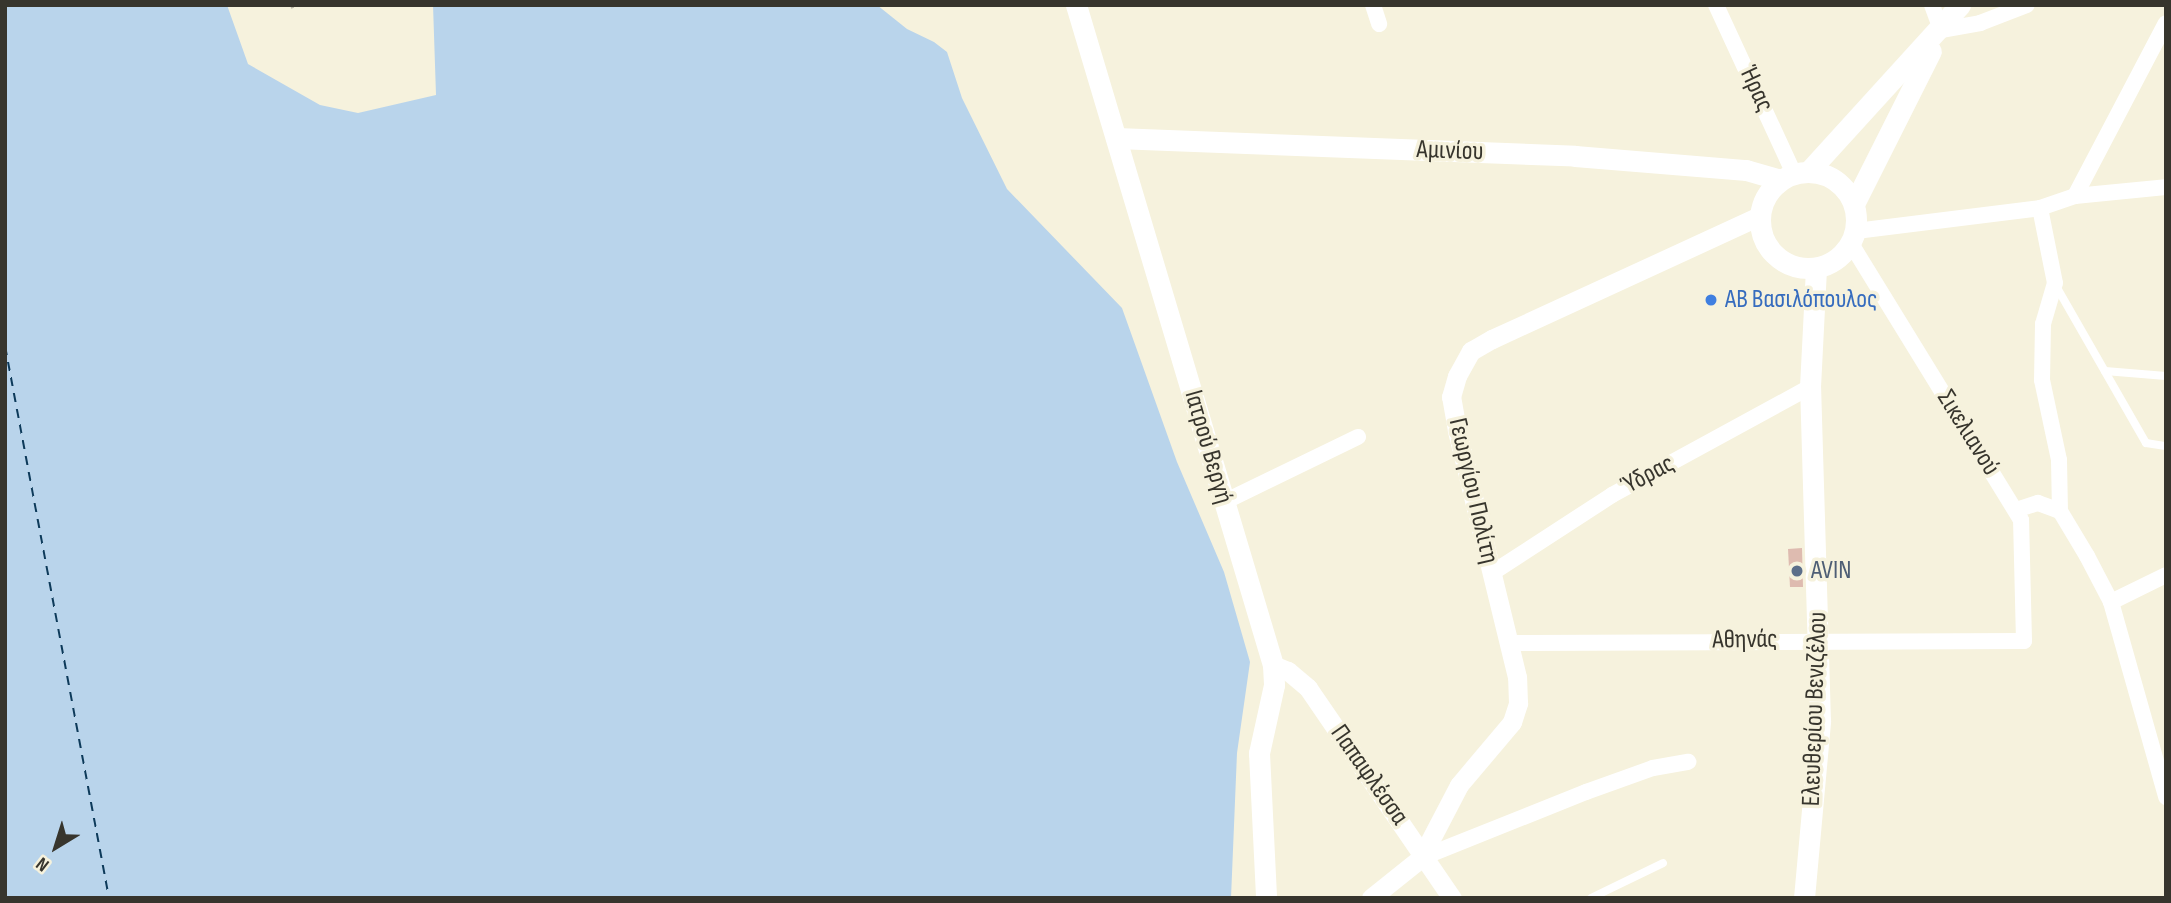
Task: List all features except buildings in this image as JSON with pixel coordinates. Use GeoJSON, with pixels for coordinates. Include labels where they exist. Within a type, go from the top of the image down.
{"type":"FeatureCollection","features":[{"type":"Feature","properties":{"kind":"main road","name":"Ιατρού Βεργή"},"geometry":{"type":"LineString","coordinates":[[1076,5],[1273,665],[1274,685],[1259,753],[1266,898]]}},
{"type":"Feature","properties":{"kind":"main road"},"geometry":{"type":"LineString","coordinates":[[1941,30],[1854,204],[1853,237],[1830,264],[1816,268],[1802,268],[1776,256],[1767,244],[1760,216],[1763,202],[1795,175],[1941,30],[1960,5]]}},
{"type":"Feature","properties":{"kind":"main road","name":"Αμινίου"},"geometry":{"type":"LineString","coordinates":[[1116,138],[1575,156],[1795,175]]}},
{"type":"Feature","properties":{"kind":"main road"},"geometry":{"type":"LineString","coordinates":[[1795,175],[1836,180],[1854,204]]}},
{"type":"Feature","properties":{"kind":"main road","name":"Ελευθερίου Βενιζέλου"},"geometry":{"type":"LineString","coordinates":[[1804,898],[1820,721],[1820,639],[1810,387],[1816,268]]}},
{"type":"Feature","properties":{"kind":"street"},"geometry":{"type":"LineString","coordinates":[[1373,5],[1379,24]]}},
{"type":"Feature","properties":{"kind":"street","name":"Ήρας"},"geometry":{"type":"LineString","coordinates":[[1716,5],[1795,175]]}},
{"type":"Feature","properties":{"kind":"street"},"geometry":{"type":"LineString","coordinates":[[1932,5],[1941,30],[1980,23],[2027,5]]}},
{"type":"Feature","properties":{"kind":"street"},"geometry":{"type":"LineString","coordinates":[[2075,196],[2166,23]]}},
{"type":"Feature","properties":{"kind":"street"},"geometry":{"type":"LineString","coordinates":[[1853,237],[2040,208],[2075,196],[2166,187]]}},
{"type":"Feature","properties":{"kind":"street"},"geometry":{"type":"LineString","coordinates":[[2040,208],[2055,283],[2043,324],[2042,380],[2059,460],[2060,511],[2111,602],[2166,797]]}},
{"type":"Feature","properties":{"kind":"street","name":"Γεωργίου Πολίτη"},"geometry":{"type":"LineString","coordinates":[[1371,898],[1422,858],[1459,785],[1512,722],[1518,703],[1517,677],[1451,397],[1471,351],[1760,216]]}},
{"type":"Feature","properties":{"kind":"street","name":"Σικελιανού"},"geometry":{"type":"LineString","coordinates":[[1853,237],[2016,510],[2025,543],[2024,641]]}},
{"type":"Feature","properties":{"kind":"street","name":"Ύδρας"},"geometry":{"type":"LineString","coordinates":[[1492,573],[1612,495],[1810,387]]}},
{"type":"Feature","properties":{"kind":"street"},"geometry":{"type":"LineString","coordinates":[[1224,502],[1358,437]]}},
{"type":"Feature","properties":{"kind":"street"},"geometry":{"type":"LineString","coordinates":[[2016,510],[2038,503],[2060,511]]}},
{"type":"Feature","properties":{"kind":"street"},"geometry":{"type":"LineString","coordinates":[[2111,602],[2166,575]]}},
{"type":"Feature","properties":{"kind":"street","name":"Αθηνάς"},"geometry":{"type":"LineString","coordinates":[[1508,643],[1820,639],[2024,641]]}},
{"type":"Feature","properties":{"kind":"street","name":"Παπαφλέσσα"},"geometry":{"type":"LineString","coordinates":[[1273,665],[1288,671],[1308,688],[1410,833],[1422,858],[1452,898]]}},
{"type":"Feature","properties":{"kind":"street"},"geometry":{"type":"LineString","coordinates":[[1422,858],[1597,788],[1653,768],[1688,762]]}},
{"type":"Feature","properties":{"kind":"lane"},"geometry":{"type":"LineString","coordinates":[[2055,283],[2146,443],[2166,446]]}},
{"type":"Feature","properties":{"kind":"lane"},"geometry":{"type":"LineString","coordinates":[[2105,370],[2166,376]]}},
{"type":"Feature","properties":{"kind":"lane"},"geometry":{"type":"LineString","coordinates":[[1591,898],[1663,863]]}},
{"type":"Feature","properties":{"kind":"water"},"geometry":{"type":"Polygon","coordinates":[[[5,5],[227,5],[248,64],[320,105],[358,113],[436,95],[433,5],[877,5],[907,29],[934,42],[947,52],[962,98],[1007,189],[1122,308],[1177,462],[1224,572],[1250,662],[1237,753],[1231,898],[5,898],[5,5]]]}},
{"type":"Feature","properties":{"kind":"ferry route"},"geometry":{"type":"LineString","coordinates":[[5,346],[109,898]]}},
{"type":"Feature","properties":{"kind":"place","name":"ΑΒ Βασιλόπουλος"},"geometry":{"type":"Point","coordinates":[1711,300]}},
{"type":"Feature","properties":{"kind":"place","name":"AVIN"},"geometry":{"type":"Point","coordinates":[1797,571]}}]}
